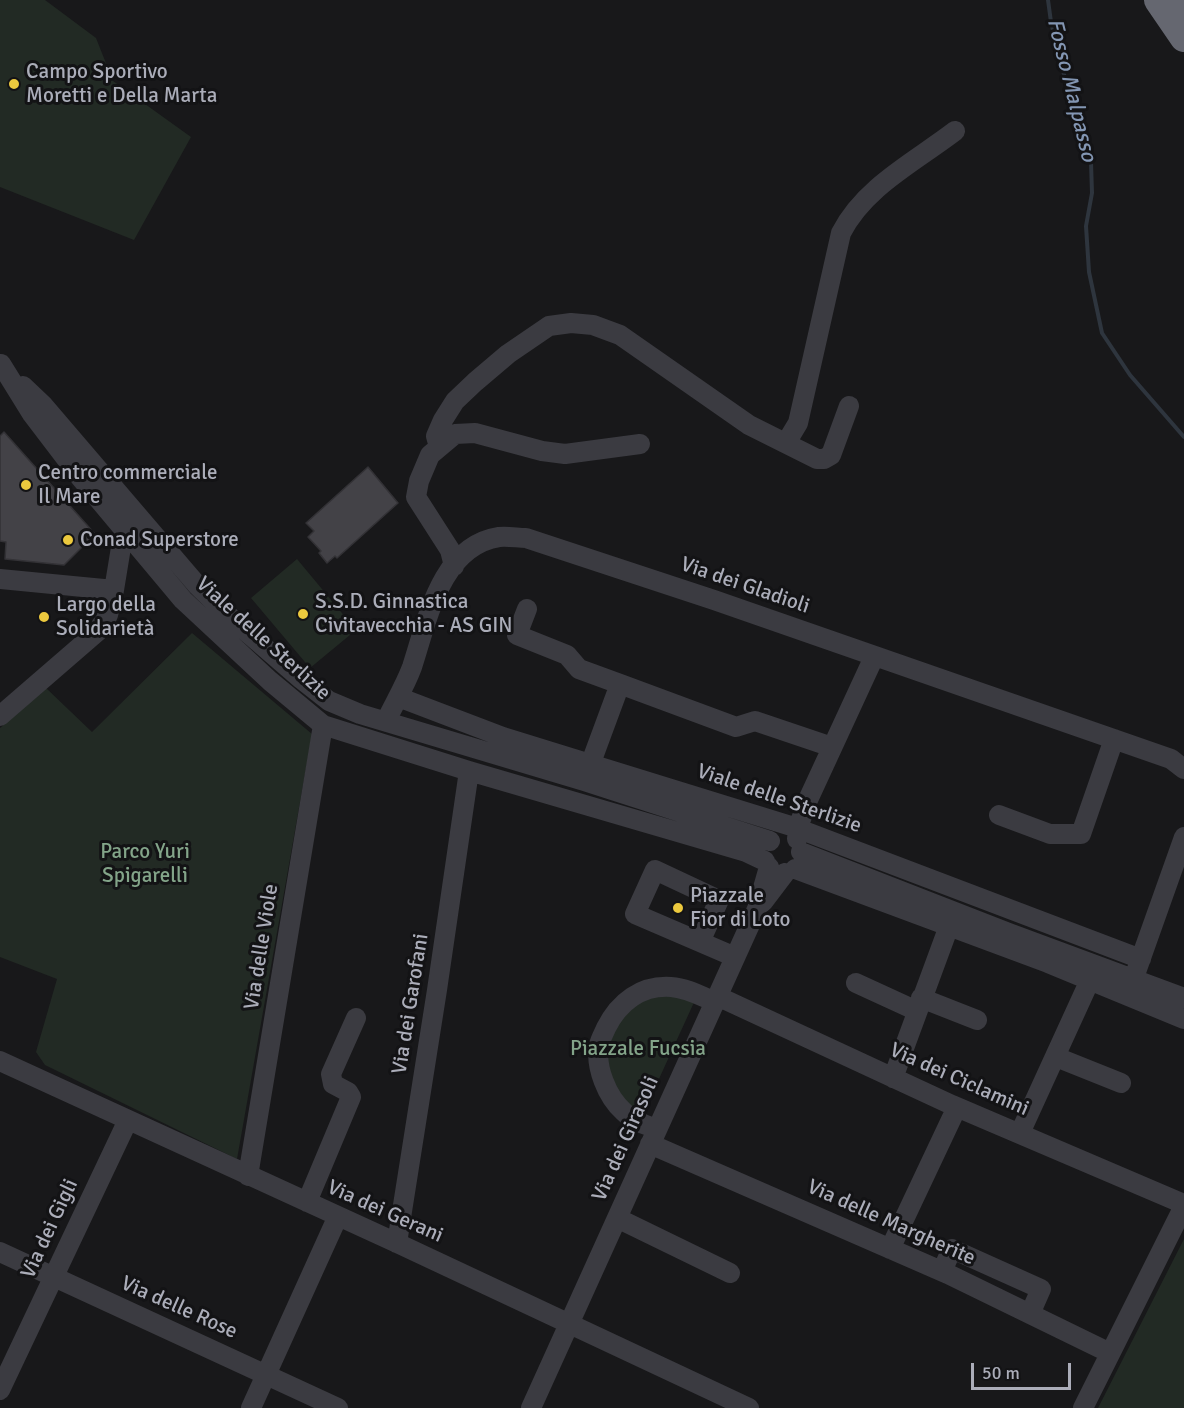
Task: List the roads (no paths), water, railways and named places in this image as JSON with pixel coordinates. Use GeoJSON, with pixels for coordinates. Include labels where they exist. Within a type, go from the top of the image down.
{"type":"FeatureCollection","features":[{"type":"Feature","properties":{"kind":"highway"},"geometry":{"type":"LineString","coordinates":[[1158,0],[1184,38]]}},
{"type":"Feature","properties":{"kind":"street"},"geometry":{"type":"LineString","coordinates":[[786,443],[798,423],[841,233],[848,218],[885,182],[955,131]]}},
{"type":"Feature","properties":{"kind":"street"},"geometry":{"type":"LineString","coordinates":[[439,447],[436,436],[443,420],[455,401],[468,388],[508,354],[549,326],[571,323],[593,325],[620,335],[750,425],[804,453],[824,459],[831,455],[849,406]]}},
{"type":"Feature","properties":{"kind":"street","name":"Viale delle Sterlizie"},"geometry":{"type":"LineString","coordinates":[[0,363],[32,414],[183,600],[270,681],[323,725],[469,771],[746,852],[785,849],[1141,959]]}},
{"type":"Feature","properties":{"kind":"street","name":"Viale delle Sterlizie"},"geometry":{"type":"LineString","coordinates":[[0,363],[43,405],[197,585],[234,621],[329,701],[360,714],[587,773]]}},
{"type":"Feature","properties":{"kind":"street"},"geometry":{"type":"LineString","coordinates":[[454,566],[450,550],[416,497],[419,481],[430,455],[455,434],[475,433],[542,451],[566,454],[640,444]]}},
{"type":"Feature","properties":{"kind":"street"},"geometry":{"type":"LineString","coordinates":[[0,716],[97,632],[108,615],[124,529]]}},
{"type":"Feature","properties":{"kind":"street","name":"Via dei Gladioli"},"geometry":{"type":"LineString","coordinates":[[386,721],[411,670],[429,609],[443,579],[463,555],[483,542],[500,537],[526,538],[714,600],[1171,759],[1184,769]]}},
{"type":"Feature","properties":{"kind":"street"},"geometry":{"type":"LineString","coordinates":[[0,579],[114,590]]}},
{"type":"Feature","properties":{"kind":"street"},"geometry":{"type":"LineString","coordinates":[[527,609],[517,635],[567,655],[579,669],[736,727],[755,721],[832,747]]}},
{"type":"Feature","properties":{"kind":"street","name":"Via dei Girasoli"},"geometry":{"type":"LineString","coordinates":[[531,1408],[735,957],[874,657]]}},
{"type":"Feature","properties":{"kind":"street"},"geometry":{"type":"LineString","coordinates":[[587,773],[620,684]]}},
{"type":"Feature","properties":{"kind":"street","name":"Viale delle Sterlizie"},"geometry":{"type":"LineString","coordinates":[[398,697],[785,849],[1184,998]]}},
{"type":"Feature","properties":{"kind":"street","name":"Via delle Viole"},"geometry":{"type":"LineString","coordinates":[[248,1176],[323,725]]}},
{"type":"Feature","properties":{"kind":"street"},"geometry":{"type":"LineString","coordinates":[[999,815],[1050,834],[1081,834],[1114,740]]}},
{"type":"Feature","properties":{"kind":"street","name":"Via dei Garofani"},"geometry":{"type":"LineString","coordinates":[[397,1243],[469,771]]}},
{"type":"Feature","properties":{"kind":"street"},"geometry":{"type":"LineString","coordinates":[[1133,980],[1179,868],[1184,837]]}},
{"type":"Feature","properties":{"kind":"street","name":"Viale delle Sterlizie"},"geometry":{"type":"LineString","coordinates":[[785,849],[949,926],[1184,1019]]}},
{"type":"Feature","properties":{"kind":"street"},"geometry":{"type":"LineString","coordinates":[[893,1078],[949,926]]}},
{"type":"Feature","properties":{"kind":"street"},"geometry":{"type":"LineString","coordinates":[[700,942],[735,957]]}},
{"type":"Feature","properties":{"kind":"street"},"geometry":{"type":"LineString","coordinates":[[1020,1133],[1090,980]]}},
{"type":"Feature","properties":{"kind":"street"},"geometry":{"type":"LineString","coordinates":[[856,983],[919,1005],[977,1020]]}},
{"type":"Feature","properties":{"kind":"street"},"geometry":{"type":"LineString","coordinates":[[653,1137],[636,1120],[623,1112],[604,1081],[599,1064],[599,1044],[615,1012],[627,999],[645,989],[672,987],[716,999]]}},
{"type":"Feature","properties":{"kind":"street","name":"Via dei Ciclamini"},"geometry":{"type":"LineString","coordinates":[[716,999],[1184,1205]]}},
{"type":"Feature","properties":{"kind":"street"},"geometry":{"type":"LineString","coordinates":[[307,1202],[351,1097],[348,1092],[333,1084],[331,1074],[356,1018]]}},
{"type":"Feature","properties":{"kind":"street"},"geometry":{"type":"LineString","coordinates":[[1056,1057],[1121,1083]]}},
{"type":"Feature","properties":{"kind":"street","name":"Via dei Gerani"},"geometry":{"type":"LineString","coordinates":[[0,1061],[749,1408]]}},
{"type":"Feature","properties":{"kind":"street"},"geometry":{"type":"LineString","coordinates":[[890,1249],[957,1107]]}},
{"type":"Feature","properties":{"kind":"street","name":"Via dei Gigli"},"geometry":{"type":"LineString","coordinates":[[0,1390],[128,1120]]}},
{"type":"Feature","properties":{"kind":"street","name":"Via delle Margherite"},"geometry":{"type":"LineString","coordinates":[[653,1137],[890,1249],[942,1271],[1110,1353]]}},
{"type":"Feature","properties":{"kind":"street"},"geometry":{"type":"LineString","coordinates":[[1083,1408],[1184,1205]]}},
{"type":"Feature","properties":{"kind":"street"},"geometry":{"type":"LineString","coordinates":[[251,1408],[338,1216]]}},
{"type":"Feature","properties":{"kind":"street"},"geometry":{"type":"LineString","coordinates":[[616,1218],[730,1273]]}},
{"type":"Feature","properties":{"kind":"street"},"geometry":{"type":"LineString","coordinates":[[942,1271],[952,1249],[1041,1289],[1030,1314]]}},
{"type":"Feature","properties":{"kind":"street","name":"Via delle Rose"},"geometry":{"type":"LineString","coordinates":[[0,1252],[338,1408]]}},
{"type":"Feature","properties":{"kind":"waterway","name":"Fosso Malpasso"},"geometry":{"type":"LineString","coordinates":[[1048,0],[1051,22],[1077,127],[1091,162],[1092,193],[1086,226],[1089,272],[1102,333],[1130,375],[1184,437]]}},
{"type":"Feature","properties":{"kind":"place","name":"Campo Sportivo Moretti e Della Marta"},"geometry":{"type":"Point","coordinates":[14,84]}},
{"type":"Feature","properties":{"kind":"place","name":"Centro commerciale Il Mare"},"geometry":{"type":"Point","coordinates":[26,485]}},
{"type":"Feature","properties":{"kind":"place","name":"Conad Superstore"},"geometry":{"type":"Point","coordinates":[68,540]}},
{"type":"Feature","properties":{"kind":"place","name":"S.S.D. Ginnastica Civitavecchia - AS GIN"},"geometry":{"type":"Point","coordinates":[303,614]}},
{"type":"Feature","properties":{"kind":"place","name":"Largo della Solidarietà"},"geometry":{"type":"Point","coordinates":[44,617]}},
{"type":"Feature","properties":{"kind":"place","name":"Piazzale Fior di Loto"},"geometry":{"type":"Point","coordinates":[678,908]}},
{"type":"Feature","properties":{"kind":"park label","name":"Parco Yuri Spigarelli"},"geometry":{"type":"Point","coordinates":[145,864]}},
{"type":"Feature","properties":{"kind":"park label","name":"Piazzale Fucsia"},"geometry":{"type":"Point","coordinates":[638,1049]}}]}
